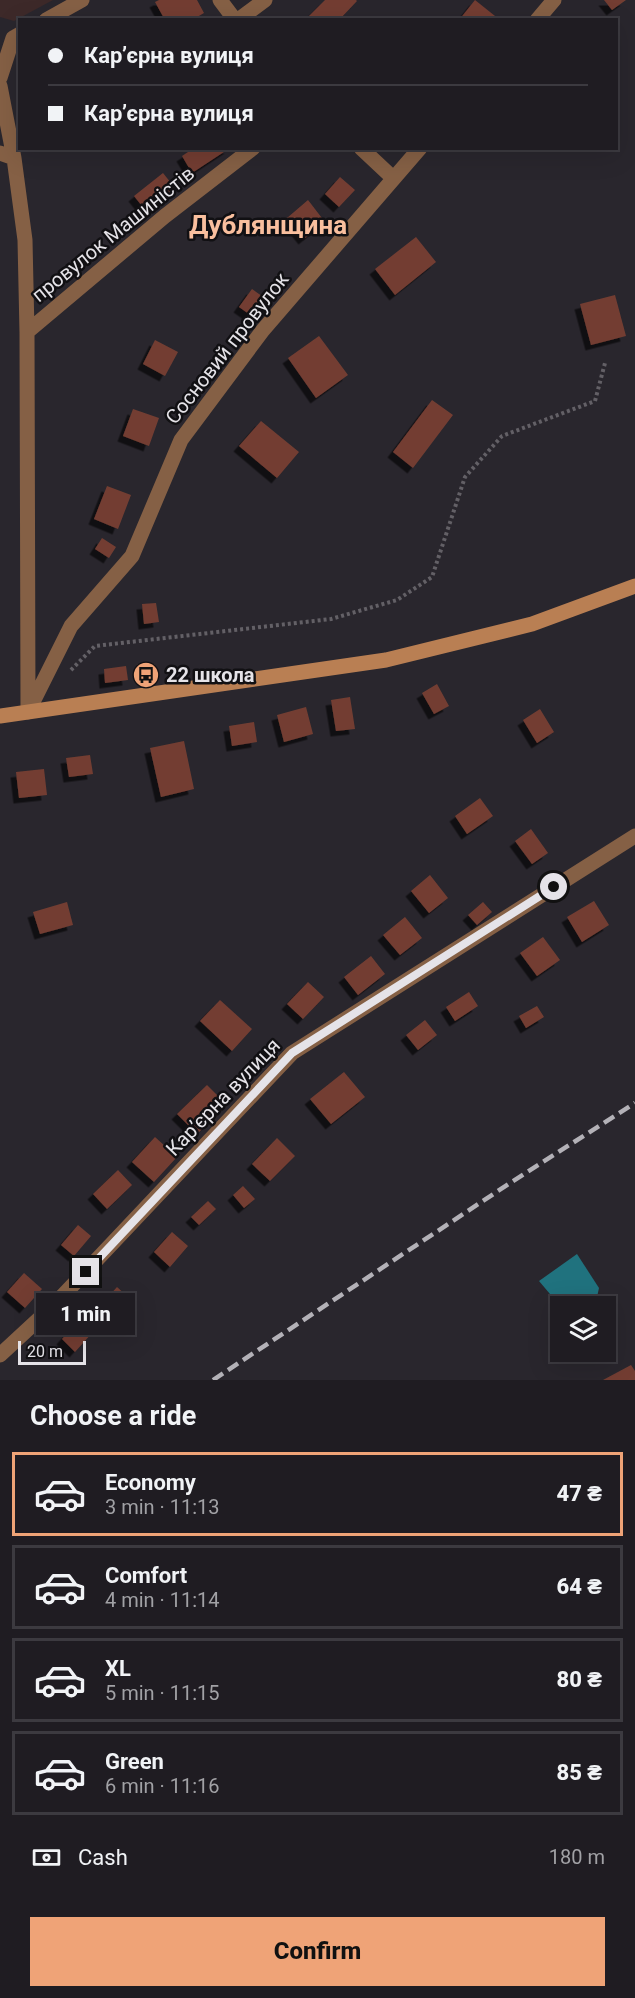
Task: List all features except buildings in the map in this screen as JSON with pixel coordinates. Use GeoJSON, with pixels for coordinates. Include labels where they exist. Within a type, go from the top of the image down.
{"type":"FeatureCollection","features":[{"type":"Feature","properties":{"kind":"main road"},"geometry":{"type":"LineString","coordinates":[[0,716],[386,660],[532,624],[635,586]]}},
{"type":"Feature","properties":{"kind":"street"},"geometry":{"type":"LineString","coordinates":[[50,18],[82,0]]}},
{"type":"Feature","properties":{"kind":"street"},"geometry":{"type":"LineString","coordinates":[[220,0],[235,18]]}},
{"type":"Feature","properties":{"kind":"street"},"geometry":{"type":"LineString","coordinates":[[240,18],[265,0]]}},
{"type":"Feature","properties":{"kind":"street"},"geometry":{"type":"LineString","coordinates":[[539,18],[554,0]]}},
{"type":"Feature","properties":{"kind":"street"},"geometry":{"type":"LineString","coordinates":[[0,78],[16,36]]}},
{"type":"Feature","properties":{"kind":"street"},"geometry":{"type":"LineString","coordinates":[[0,86],[7,155],[25,240],[28,712]]}},
{"type":"Feature","properties":{"kind":"street","name":"провулок Машиністів"},"geometry":{"type":"LineString","coordinates":[[27,332],[165,216],[250,150]]}},
{"type":"Feature","properties":{"kind":"street"},"geometry":{"type":"LineString","coordinates":[[363,150],[393,178]]}},
{"type":"Feature","properties":{"kind":"street","name":"Сосновий провулок"},"geometry":{"type":"LineString","coordinates":[[28,712],[71,626],[132,556],[181,440],[263,330],[418,150]]}},
{"type":"Feature","properties":{"kind":"street","name":"Карʼєрна вулиця"},"geometry":{"type":"LineString","coordinates":[[0,1355],[54,1305],[292,1053],[635,836]]}},
{"type":"Feature","properties":{"kind":"path"},"geometry":{"type":"LineString","coordinates":[[70,671],[95,646],[331,619],[397,600],[432,577],[465,477],[502,436],[595,400],[605,363]]}},
{"type":"Feature","properties":{"kind":"shaded area"},"geometry":{"type":"Polygon","coordinates":[[[0,0],[53,0],[14,21],[0,17],[0,0]]]}},
{"type":"Feature","properties":{"kind":"water"},"geometry":{"type":"Polygon","coordinates":[[[577,1254],[599,1288],[597,1296],[552,1296],[539,1281],[577,1254]]]}},
{"type":"Feature","properties":{"kind":"railway"},"geometry":{"type":"LineString","coordinates":[[213,1380],[635,1103]]}},
{"type":"Feature","properties":{"kind":"place","name":"22 школа"},"geometry":{"type":"Point","coordinates":[146,675]}},
{"type":"Feature","properties":{"kind":"district","name":"Дублянщина"},"geometry":{"type":"Point","coordinates":[268,225]}},
{"type":"Feature","properties":{"kind":"route"},"geometry":{"type":"LineString","coordinates":[[86,1272],[292,1053],[554,887]]}}]}
